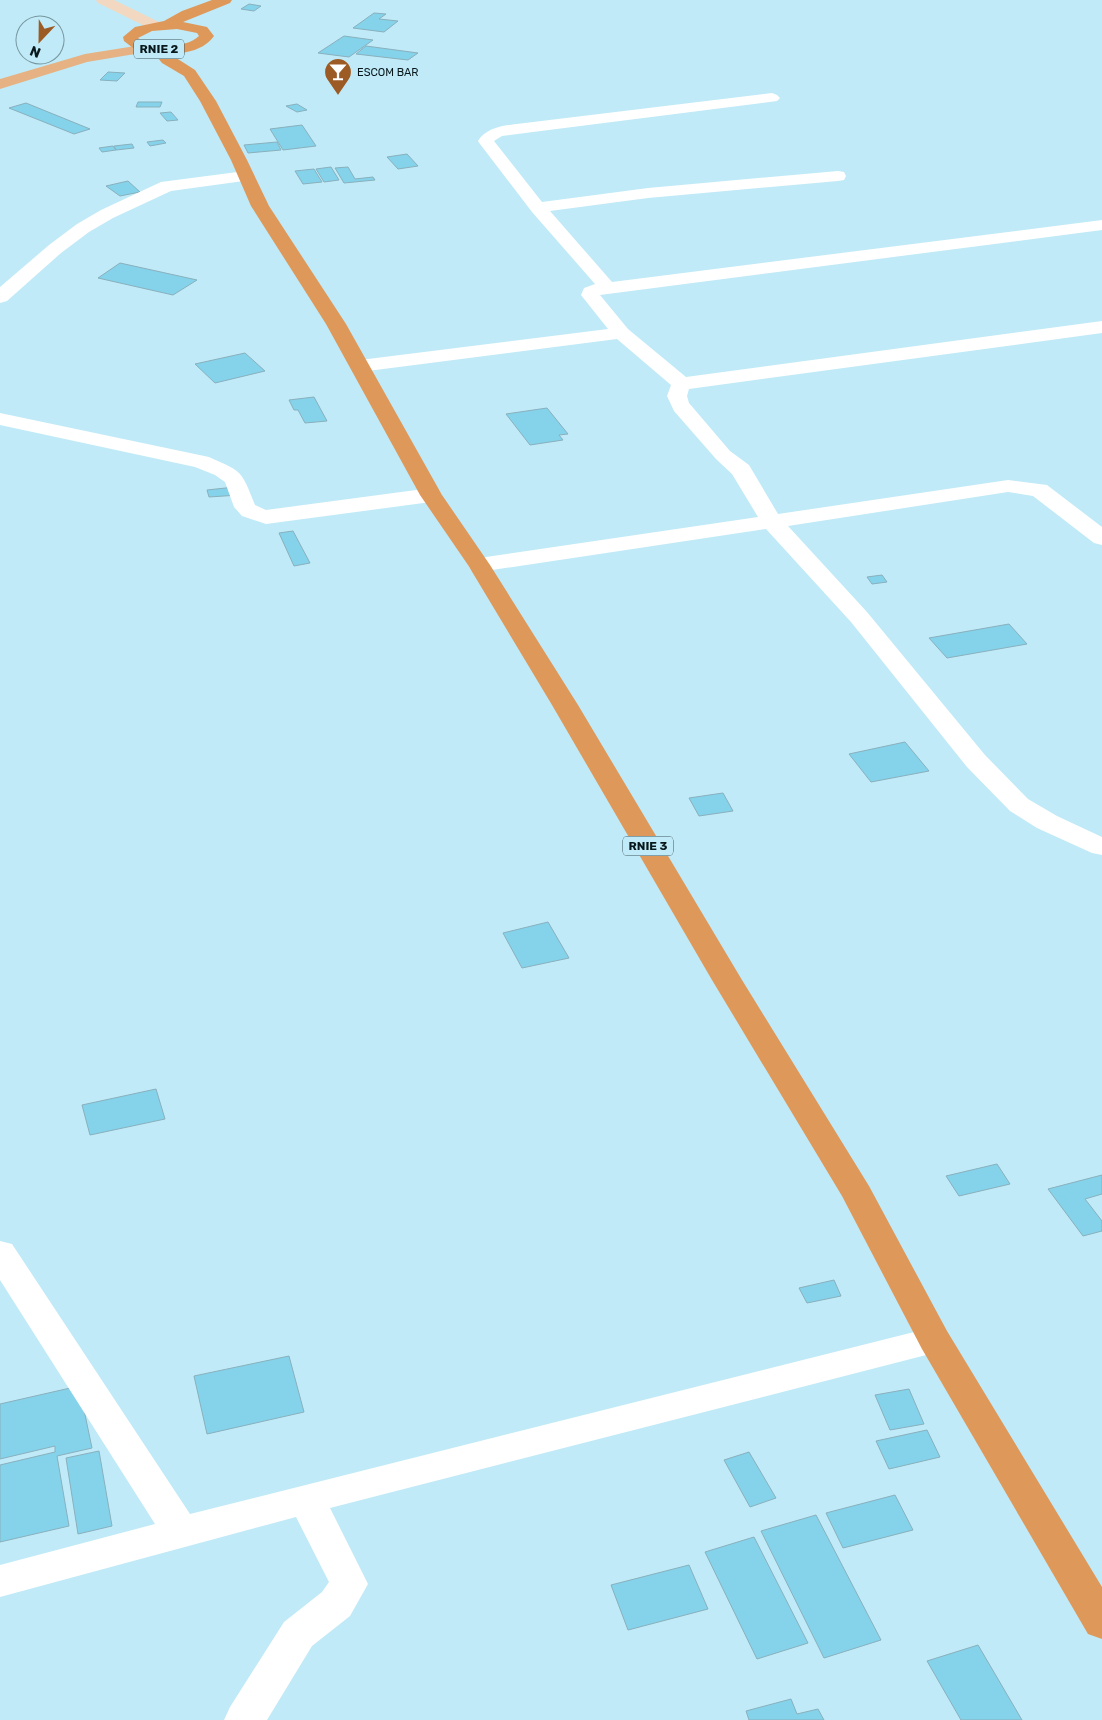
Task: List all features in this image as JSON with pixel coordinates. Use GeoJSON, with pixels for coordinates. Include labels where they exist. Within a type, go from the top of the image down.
{"type":"FeatureCollection","features":[{"type":"Feature","properties":{"kind":"highway","name":"RNIE 2"},"geometry":{"type":"LineString","coordinates":[[161,26],[224,0]]}},
{"type":"Feature","properties":{"kind":"highway","name":"RNIE 2"},"geometry":{"type":"LineString","coordinates":[[206,33],[187,26],[161,26],[144,29],[130,37],[131,41],[136,45],[154,49],[193,45],[205,40],[206,33],[219,14],[224,0]]}},
{"type":"Feature","properties":{"kind":"highway"},"geometry":{"type":"LineString","coordinates":[[190,73],[196,58],[193,45]]}},
{"type":"Feature","properties":{"kind":"highway","name":"RNIE 3"},"geometry":{"type":"LineString","coordinates":[[154,49],[167,60],[190,73],[208,101],[239,160],[260,206],[336,324],[431,495],[479,565],[565,705],[727,980],[857,1194],[934,1340],[1102,1622]]}},
{"type":"Feature","properties":{"kind":"main road"},"geometry":{"type":"LineString","coordinates":[[103,0],[161,26]]}},
{"type":"Feature","properties":{"kind":"main road","name":"RNIE 2"},"geometry":{"type":"LineString","coordinates":[[0,84],[85,58],[130,37]]}},
{"type":"Feature","properties":{"kind":"main road","name":"RNIE 2"},"geometry":{"type":"LineString","coordinates":[[85,58],[154,49]]}},
{"type":"Feature","properties":{"kind":"street"},"geometry":{"type":"LineString","coordinates":[[608,288],[538,208],[486,141],[489,136],[499,132],[564,122],[710,107],[772,98]]}},
{"type":"Feature","properties":{"kind":"street"},"geometry":{"type":"LineString","coordinates":[[0,297],[55,249],[107,214],[167,186],[245,176]]}},
{"type":"Feature","properties":{"kind":"street"},"geometry":{"type":"LineString","coordinates":[[538,208],[648,193],[838,176]]}},
{"type":"Feature","properties":{"kind":"street"},"geometry":{"type":"LineString","coordinates":[[1102,225],[598,289],[591,292],[590,295],[621,333],[682,384],[1102,327]]}},
{"type":"Feature","properties":{"kind":"street"},"geometry":{"type":"LineString","coordinates":[[1082,228],[1102,238]]}},
{"type":"Feature","properties":{"kind":"street"},"geometry":{"type":"LineString","coordinates":[[360,366],[621,333]]}},
{"type":"Feature","properties":{"kind":"street"},"geometry":{"type":"LineString","coordinates":[[682,384],[676,394],[676,400],[723,455],[741,470],[772,523],[859,617],[976,761],[1019,805],[1047,822],[1094,839]]}},
{"type":"Feature","properties":{"kind":"street"},"geometry":{"type":"LineString","coordinates":[[0,419],[201,462],[219,469],[233,478],[247,511],[254,516],[266,517],[431,495]]}},
{"type":"Feature","properties":{"kind":"street"},"geometry":{"type":"LineString","coordinates":[[479,565],[716,529],[772,523],[1008,486],[1038,490],[1102,538]]}},
{"type":"Feature","properties":{"kind":"street"},"geometry":{"type":"LineString","coordinates":[[0,1253],[181,1532]]}},
{"type":"Feature","properties":{"kind":"street"},"geometry":{"type":"LineString","coordinates":[[0,1581],[306,1499],[934,1340]]}},
{"type":"Feature","properties":{"kind":"street"},"geometry":{"type":"LineString","coordinates":[[244,1720],[298,1634],[336,1604],[349,1584],[306,1499]]}},
{"type":"Feature","properties":{"kind":"building"},"geometry":{"type":"Polygon","coordinates":[[[249,4],[261,6],[254,11],[241,9],[249,4]]]}},
{"type":"Feature","properties":{"kind":"building"},"geometry":{"type":"Polygon","coordinates":[[[374,13],[386,14],[379,19],[398,21],[384,32],[353,28],[374,13]]]}},
{"type":"Feature","properties":{"kind":"building"},"geometry":{"type":"Polygon","coordinates":[[[344,36],[373,40],[349,57],[318,53],[344,36]]]}},
{"type":"Feature","properties":{"kind":"building"},"geometry":{"type":"Polygon","coordinates":[[[366,46],[418,53],[408,60],[356,54],[366,46]]]}},
{"type":"Feature","properties":{"kind":"building"},"geometry":{"type":"Polygon","coordinates":[[[108,72],[125,73],[117,81],[100,80],[108,72]]]}},
{"type":"Feature","properties":{"kind":"building"},"geometry":{"type":"Polygon","coordinates":[[[138,102],[162,102],[160,107],[136,107],[138,102]]]}},
{"type":"Feature","properties":{"kind":"building"},"geometry":{"type":"Polygon","coordinates":[[[26,103],[90,129],[74,134],[9,108],[26,103]]]}},
{"type":"Feature","properties":{"kind":"building"},"geometry":{"type":"Polygon","coordinates":[[[297,104],[307,110],[297,112],[286,106],[297,104]]]}},
{"type":"Feature","properties":{"kind":"building"},"geometry":{"type":"Polygon","coordinates":[[[171,112],[178,120],[167,121],[160,113],[171,112]]]}},
{"type":"Feature","properties":{"kind":"building"},"geometry":{"type":"Polygon","coordinates":[[[302,125],[316,146],[283,150],[270,129],[302,125]]]}},
{"type":"Feature","properties":{"kind":"building"},"geometry":{"type":"Polygon","coordinates":[[[163,140],[166,143],[150,146],[147,142],[163,140]]]}},
{"type":"Feature","properties":{"kind":"building"},"geometry":{"type":"Polygon","coordinates":[[[277,142],[281,150],[248,153],[244,145],[277,142]]]}},
{"type":"Feature","properties":{"kind":"building"},"geometry":{"type":"Polygon","coordinates":[[[132,144],[134,148],[116,150],[114,146],[132,144]]]}},
{"type":"Feature","properties":{"kind":"building"},"geometry":{"type":"Polygon","coordinates":[[[113,146],[116,150],[102,152],[99,148],[113,146]]]}},
{"type":"Feature","properties":{"kind":"building"},"geometry":{"type":"Polygon","coordinates":[[[407,154],[418,166],[398,169],[387,157],[407,154]]]}},
{"type":"Feature","properties":{"kind":"building"},"geometry":{"type":"Polygon","coordinates":[[[331,167],[339,180],[324,182],[316,169],[331,167]]]}},
{"type":"Feature","properties":{"kind":"building"},"geometry":{"type":"Polygon","coordinates":[[[348,167],[355,179],[373,177],[375,180],[344,183],[335,168],[348,167]]]}},
{"type":"Feature","properties":{"kind":"building"},"geometry":{"type":"Polygon","coordinates":[[[314,169],[322,182],[303,184],[295,171],[314,169]]]}},
{"type":"Feature","properties":{"kind":"building"},"geometry":{"type":"Polygon","coordinates":[[[128,181],[140,192],[120,196],[106,186],[128,181]]]}},
{"type":"Feature","properties":{"kind":"building"},"geometry":{"type":"Polygon","coordinates":[[[120,263],[197,280],[173,295],[98,278],[120,263]]]}},
{"type":"Feature","properties":{"kind":"building"},"geometry":{"type":"Polygon","coordinates":[[[245,353],[265,371],[215,383],[195,364],[245,353]]]}},
{"type":"Feature","properties":{"kind":"building"},"geometry":{"type":"Polygon","coordinates":[[[314,397],[327,421],[305,423],[298,410],[294,410],[289,400],[314,397]]]}},
{"type":"Feature","properties":{"kind":"building"},"geometry":{"type":"Polygon","coordinates":[[[547,408],[568,434],[559,435],[563,440],[530,445],[506,414],[547,408]]]}},
{"type":"Feature","properties":{"kind":"building"},"geometry":{"type":"Polygon","coordinates":[[[235,487],[239,495],[209,497],[207,490],[235,487]]]}},
{"type":"Feature","properties":{"kind":"building"},"geometry":{"type":"Polygon","coordinates":[[[293,531],[310,563],[294,566],[279,533],[293,531]]]}},
{"type":"Feature","properties":{"kind":"building"},"geometry":{"type":"Polygon","coordinates":[[[882,575],[887,582],[872,584],[867,577],[882,575]]]}},
{"type":"Feature","properties":{"kind":"building"},"geometry":{"type":"Polygon","coordinates":[[[1009,624],[1027,644],[947,658],[929,638],[1009,624]]]}},
{"type":"Feature","properties":{"kind":"building"},"geometry":{"type":"Polygon","coordinates":[[[905,742],[929,771],[871,782],[849,754],[905,742]]]}},
{"type":"Feature","properties":{"kind":"building"},"geometry":{"type":"Polygon","coordinates":[[[723,793],[733,811],[699,816],[689,798],[723,793]]]}},
{"type":"Feature","properties":{"kind":"building"},"geometry":{"type":"Polygon","coordinates":[[[548,922],[569,958],[522,968],[503,933],[548,922]]]}},
{"type":"Feature","properties":{"kind":"building"},"geometry":{"type":"Polygon","coordinates":[[[156,1089],[165,1119],[90,1135],[82,1105],[156,1089]]]}},
{"type":"Feature","properties":{"kind":"building"},"geometry":{"type":"Polygon","coordinates":[[[997,1164],[1010,1184],[959,1196],[946,1176],[997,1164]]]}},
{"type":"Feature","properties":{"kind":"building"},"geometry":{"type":"Polygon","coordinates":[[[1102,1175],[1102,1194],[1085,1199],[1102,1221],[1102,1231],[1083,1236],[1048,1189],[1102,1175]]]}},
{"type":"Feature","properties":{"kind":"building"},"geometry":{"type":"Polygon","coordinates":[[[834,1280],[841,1296],[807,1303],[799,1288],[834,1280]]]}},
{"type":"Feature","properties":{"kind":"building"},"geometry":{"type":"Polygon","coordinates":[[[289,1356],[304,1412],[207,1434],[194,1376],[289,1356]]]}},
{"type":"Feature","properties":{"kind":"building"},"geometry":{"type":"Polygon","coordinates":[[[79,1386],[92,1448],[57,1456],[69,1526],[0,1542],[0,1465],[55,1452],[55,1446],[0,1459],[0,1404],[79,1386]]]}},
{"type":"Feature","properties":{"kind":"building"},"geometry":{"type":"Polygon","coordinates":[[[909,1389],[924,1424],[890,1430],[875,1395],[909,1389]]]}},
{"type":"Feature","properties":{"kind":"building"},"geometry":{"type":"Polygon","coordinates":[[[927,1430],[940,1457],[889,1469],[876,1441],[927,1430]]]}},
{"type":"Feature","properties":{"kind":"building"},"geometry":{"type":"Polygon","coordinates":[[[99,1451],[112,1526],[78,1534],[66,1458],[99,1451]]]}},
{"type":"Feature","properties":{"kind":"building"},"geometry":{"type":"Polygon","coordinates":[[[749,1452],[776,1498],[750,1507],[724,1460],[749,1452]]]}},
{"type":"Feature","properties":{"kind":"building"},"geometry":{"type":"Polygon","coordinates":[[[895,1495],[913,1530],[843,1548],[826,1513],[895,1495]]]}},
{"type":"Feature","properties":{"kind":"building"},"geometry":{"type":"Polygon","coordinates":[[[816,1515],[881,1640],[824,1658],[761,1531],[816,1515]]]}},
{"type":"Feature","properties":{"kind":"building"},"geometry":{"type":"Polygon","coordinates":[[[754,1537],[808,1643],[757,1659],[705,1552],[754,1537]]]}},
{"type":"Feature","properties":{"kind":"building"},"geometry":{"type":"Polygon","coordinates":[[[689,1565],[708,1609],[628,1630],[611,1585],[689,1565]]]}},
{"type":"Feature","properties":{"kind":"building"},"geometry":{"type":"Polygon","coordinates":[[[978,1645],[1022,1720],[961,1720],[927,1661],[978,1645]]]}},
{"type":"Feature","properties":{"kind":"building"},"geometry":{"type":"Polygon","coordinates":[[[791,1699],[797,1714],[818,1709],[824,1720],[749,1720],[746,1711],[791,1699]]]}},
{"type":"Feature","properties":{"kind":"place","name":"ESCOM BAR"},"geometry":{"type":"Point","coordinates":[338,96]}}]}
